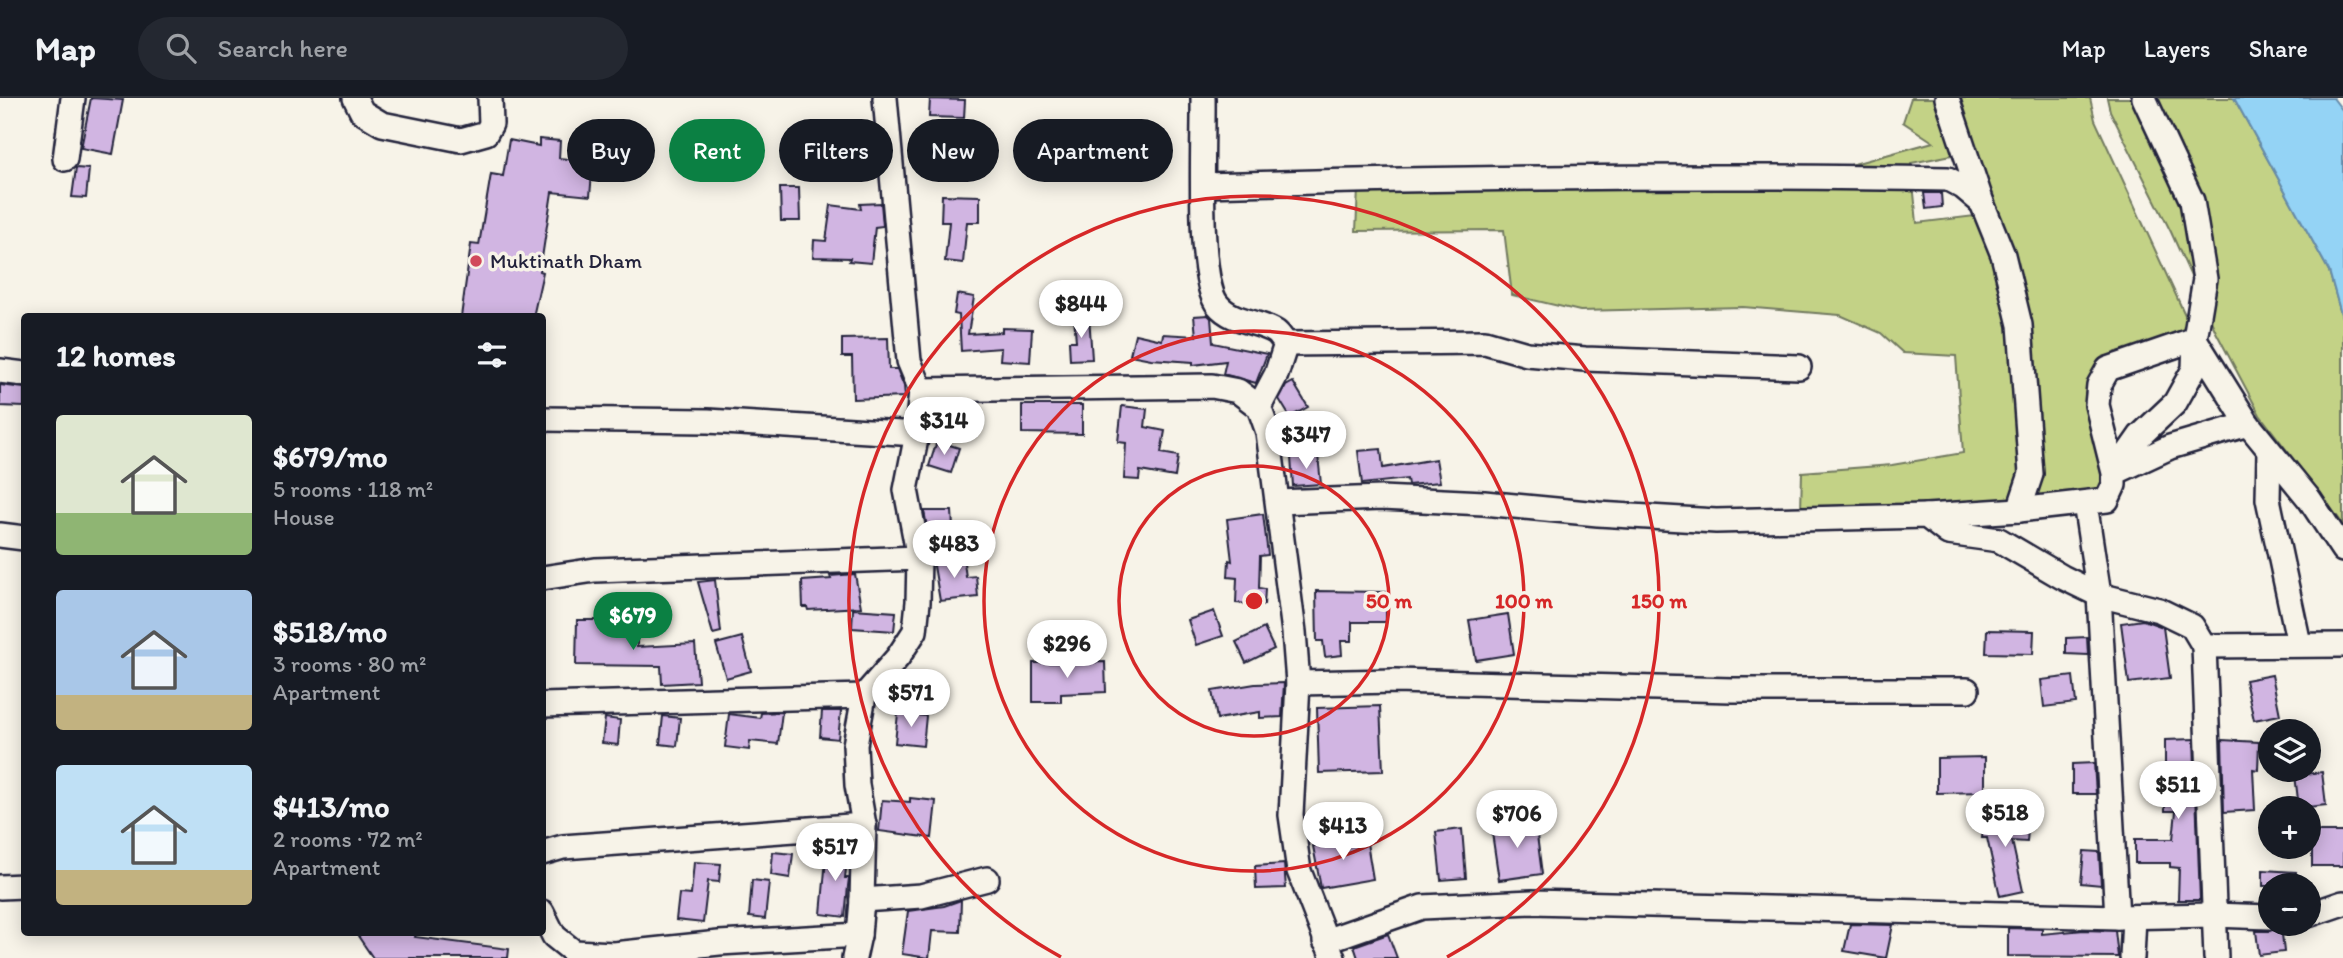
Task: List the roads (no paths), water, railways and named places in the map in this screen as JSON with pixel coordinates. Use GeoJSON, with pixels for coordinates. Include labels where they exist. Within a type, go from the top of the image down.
{"type":"FeatureCollection","features":[{"type":"Feature","properties":{"kind":"street"},"geometry":{"type":"LineString","coordinates":[[65,159],[72,98]]}},
{"type":"Feature","properties":{"kind":"street"},"geometry":{"type":"LineString","coordinates":[[355,98],[362,112],[382,124],[461,140],[486,132],[491,124],[490,98]]}},
{"type":"Feature","properties":{"kind":"street"},"geometry":{"type":"LineString","coordinates":[[854,958],[862,900],[864,825],[857,785],[855,745],[864,696],[898,657],[915,631],[918,602],[919,558],[906,490],[917,434],[921,390],[909,361],[885,98]]}},
{"type":"Feature","properties":{"kind":"street"},"geometry":{"type":"LineString","coordinates":[[1203,98],[1206,279],[1217,305],[1233,315],[1276,332],[1286,345]]}},
{"type":"Feature","properties":{"kind":"street"},"geometry":{"type":"LineString","coordinates":[[1947,98],[1982,203],[2003,255],[2020,325],[2031,474],[2019,510]]}},
{"type":"Feature","properties":{"kind":"street"},"geometry":{"type":"LineString","coordinates":[[2114,473],[2140,436],[2175,403],[2193,369],[2205,279],[2192,201],[2144,98]]}},
{"type":"Feature","properties":{"kind":"street"},"geometry":{"type":"LineString","coordinates":[[1203,184],[1451,178],[1781,176],[1948,179],[1963,187],[1982,203]]}},
{"type":"Feature","properties":{"kind":"street"},"geometry":{"type":"LineString","coordinates":[[2195,339],[2248,424],[2310,500],[2343,550]]}},
{"type":"Feature","properties":{"kind":"street"},"geometry":{"type":"LineString","coordinates":[[1278,502],[1381,498],[1433,500],[1716,521],[1926,516],[2085,503],[2107,499],[2114,485],[2114,473],[2096,405],[2099,385],[2108,369],[2195,339]]}},
{"type":"Feature","properties":{"kind":"street"},"geometry":{"type":"LineString","coordinates":[[1286,345],[1486,342],[1527,354],[1585,359],[1799,367]]}},
{"type":"Feature","properties":{"kind":"street"},"geometry":{"type":"LineString","coordinates":[[1259,407],[1276,375],[1286,345]]}},
{"type":"Feature","properties":{"kind":"street"},"geometry":{"type":"LineString","coordinates":[[0,371],[21,374]]}},
{"type":"Feature","properties":{"kind":"street"},"geometry":{"type":"LineString","coordinates":[[921,390],[1212,386],[1238,391],[1259,407],[1268,432],[1278,502],[1298,683],[1292,815],[1299,871],[1329,949],[1422,907],[1532,902],[2125,917],[2258,917]]}},
{"type":"Feature","properties":{"kind":"street"},"geometry":{"type":"LineString","coordinates":[[546,419],[708,421],[917,434]]}},
{"type":"Feature","properties":{"kind":"street"},"geometry":{"type":"LineString","coordinates":[[2114,473],[2170,447],[2248,424]]}},
{"type":"Feature","properties":{"kind":"street"},"geometry":{"type":"LineString","coordinates":[[2269,451],[2268,499],[2299,644]]}},
{"type":"Feature","properties":{"kind":"street"},"geometry":{"type":"LineString","coordinates":[[2085,503],[2098,595],[2125,917],[2132,958]]}},
{"type":"Feature","properties":{"kind":"street"},"geometry":{"type":"LineString","coordinates":[[1926,516],[1948,533],[1999,540],[2098,595],[2159,610],[2192,626],[2204,646],[2216,958]]}},
{"type":"Feature","properties":{"kind":"street"},"geometry":{"type":"LineString","coordinates":[[0,536],[21,538]]}},
{"type":"Feature","properties":{"kind":"street"},"geometry":{"type":"LineString","coordinates":[[546,577],[595,570],[919,558]]}},
{"type":"Feature","properties":{"kind":"street"},"geometry":{"type":"LineString","coordinates":[[2204,646],[2343,645]]}},
{"type":"Feature","properties":{"kind":"street"},"geometry":{"type":"LineString","coordinates":[[1298,683],[1395,681],[1732,690],[1967,690]]}},
{"type":"Feature","properties":{"kind":"street"},"geometry":{"type":"LineString","coordinates":[[546,705],[864,696]]}},
{"type":"Feature","properties":{"kind":"street"},"geometry":{"type":"LineString","coordinates":[[546,852],[563,847],[864,825]]}},
{"type":"Feature","properties":{"kind":"street"},"geometry":{"type":"LineString","coordinates":[[862,900],[921,896],[987,879]]}},
{"type":"Feature","properties":{"kind":"street"},"geometry":{"type":"LineString","coordinates":[[0,887],[21,886]]}},
{"type":"Feature","properties":{"kind":"street"},"geometry":{"type":"LineString","coordinates":[[2321,911],[2343,903]]}},
{"type":"Feature","properties":{"kind":"street"},"geometry":{"type":"LineString","coordinates":[[546,920],[554,936],[575,952],[614,954],[719,943],[859,935]]}},
{"type":"Feature","properties":{"kind":"water"},"geometry":{"type":"Polygon","coordinates":[[[2234,98],[2333,98],[2343,111],[2343,321],[2329,271],[2234,98]]]}},
{"type":"Feature","properties":{"kind":"place","name":"Muktinath Dham"},"geometry":{"type":"Point","coordinates":[476,261]}}]}
